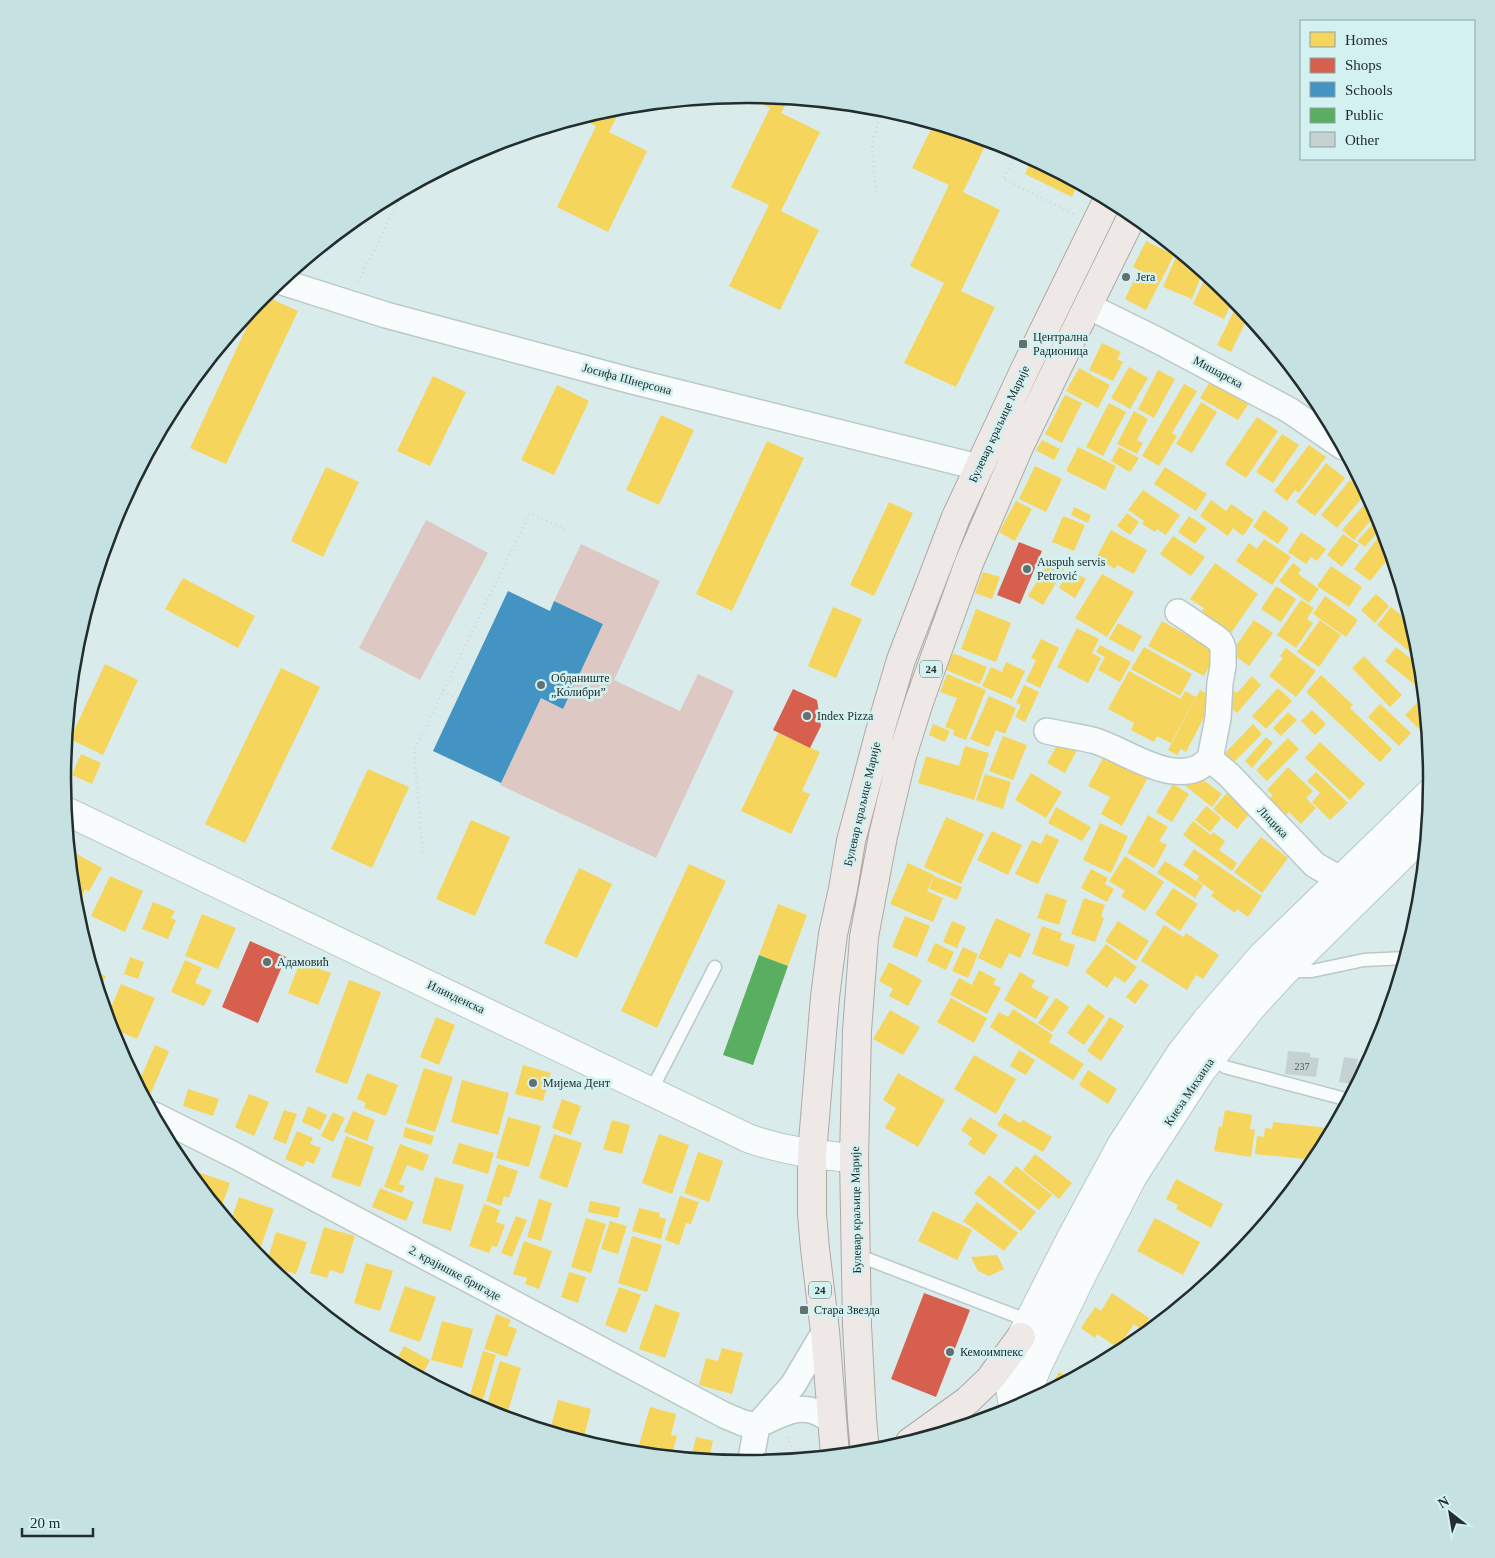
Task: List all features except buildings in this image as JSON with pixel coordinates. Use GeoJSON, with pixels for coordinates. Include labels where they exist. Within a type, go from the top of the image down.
{"type":"FeatureCollection","features":[{"type":"Feature","properties":{"kind":"main road","name":"Булевар краљице Марије"},"geometry":{"type":"LineString","coordinates":[[832,1422],[825,1331],[814,1241],[812,1154],[826,988],[833,934],[851,841],[901,660],[942,551],[978,467],[1105,205]]}},
{"type":"Feature","properties":{"kind":"main road","name":"Булевар краљице Марије"},"geometry":{"type":"LineString","coordinates":[[864,1444],[857,1325],[854,1158],[857,1031],[864,937],[882,836],[902,756],[939,644],[973,554],[1020,447],[1130,222]]}},
{"type":"Feature","properties":{"kind":"main road"},"geometry":{"type":"LineString","coordinates":[[925,1431],[967,1400],[990,1379],[1025,1329],[1122,1144],[1185,1048],[1206,1021],[1263,955],[1423,800]]}},
{"type":"Feature","properties":{"kind":"main road","name":"Илинденска"},"geometry":{"type":"LineString","coordinates":[[73,814],[750,1139],[812,1154],[854,1158]]}},
{"type":"Feature","properties":{"kind":"main road","name":"Кнеза Михаила"},"geometry":{"type":"LineString","coordinates":[[1027,1395],[1037,1367],[1133,1176],[1201,1071],[1251,1008],[1285,971],[1421,837]]}},
{"type":"Feature","properties":{"kind":"main road"},"geometry":{"type":"LineString","coordinates":[[1013,1401],[1010,1386],[1021,1358],[1025,1329]]}},
{"type":"Feature","properties":{"kind":"main road","name":"24"},"geometry":{"type":"LineString","coordinates":[[832,1422],[834,1449]]}},
{"type":"Feature","properties":{"kind":"street","name":"Јосифа Шнерсона"},"geometry":{"type":"LineString","coordinates":[[287,284],[386,315],[632,381],[978,467]]}},
{"type":"Feature","properties":{"kind":"street","name":"Мишарска"},"geometry":{"type":"LineString","coordinates":[[1088,306],[1157,340],[1289,410],[1332,440]]}},
{"type":"Feature","properties":{"kind":"street"},"geometry":{"type":"LineString","coordinates":[[1047,731],[1096,741],[1159,768],[1176,772],[1199,768],[1210,759],[1218,718],[1223,648],[1220,641],[1215,637],[1178,612]]}},
{"type":"Feature","properties":{"kind":"street","name":"Лицика"},"geometry":{"type":"LineString","coordinates":[[1210,759],[1229,775],[1315,865],[1340,879]]}},
{"type":"Feature","properties":{"kind":"street","name":"2. крајишке бригаде"},"geometry":{"type":"LineString","coordinates":[[164,1120],[234,1155],[724,1415],[743,1423],[758,1426]]}},
{"type":"Feature","properties":{"kind":"street"},"geometry":{"type":"LineString","coordinates":[[752,1455],[758,1426],[793,1385],[825,1331]]}},
{"type":"Feature","properties":{"kind":"street"},"geometry":{"type":"LineString","coordinates":[[758,1426],[791,1411],[801,1410],[813,1410],[832,1422]]}},
{"type":"Feature","properties":{"kind":"lane"},"geometry":{"type":"LineString","coordinates":[[1285,971],[1312,971],[1364,960],[1400,958]]}},
{"type":"Feature","properties":{"kind":"lane"},"geometry":{"type":"LineString","coordinates":[[651,1091],[715,967]]}},
{"type":"Feature","properties":{"kind":"lane"},"geometry":{"type":"LineString","coordinates":[[1212,1057],[1225,1067],[1343,1098]]}},
{"type":"Feature","properties":{"kind":"lane"},"geometry":{"type":"LineString","coordinates":[[857,1255],[1025,1329]]}},
{"type":"Feature","properties":{"kind":"path"},"geometry":{"type":"LineString","coordinates":[[876,192],[872,144],[880,116]]}},
{"type":"Feature","properties":{"kind":"path"},"geometry":{"type":"LineString","coordinates":[[1014,157],[1002,179],[1095,225]]}},
{"type":"Feature","properties":{"kind":"path"},"geometry":{"type":"LineString","coordinates":[[348,303],[399,199]]}},
{"type":"Feature","properties":{"kind":"path"},"geometry":{"type":"LineString","coordinates":[[423,853],[414,751],[530,513],[566,530]]}},
{"type":"Feature","properties":{"kind":"path"},"geometry":{"type":"LineString","coordinates":[[444,692],[458,698]]}},
{"type":"Feature","properties":{"kind":"shaded area"},"geometry":{"type":"Polygon","coordinates":[[[426,520],[488,553],[420,680],[359,648],[426,520]]]}},
{"type":"Feature","properties":{"kind":"shaded area","name":"Обданиште „Колибри”"},"geometry":{"type":"Polygon","coordinates":[[[581,544],[660,581],[614,680],[680,711],[698,674],[734,691],[656,858],[500,785],[541,698],[563,709],[603,624],[554,601],[581,544]]]}},
{"type":"Feature","properties":{"kind":"place","name":"Jera"},"geometry":{"type":"Point","coordinates":[1126,277]}},
{"type":"Feature","properties":{"kind":"place","name":"Централна Радионица"},"geometry":{"type":"Point","coordinates":[1023,344]}},
{"type":"Feature","properties":{"kind":"place","name":"Auspuh servis Petrović"},"geometry":{"type":"Point","coordinates":[1027,569]}},
{"type":"Feature","properties":{"kind":"place","name":"Обданиште „Колибри”"},"geometry":{"type":"Point","coordinates":[541,685]}},
{"type":"Feature","properties":{"kind":"place","name":"Index Pizza"},"geometry":{"type":"Point","coordinates":[807,716]}},
{"type":"Feature","properties":{"kind":"place","name":"Адамовић"},"geometry":{"type":"Point","coordinates":[267,962]}},
{"type":"Feature","properties":{"kind":"place","name":"Мијема Дент"},"geometry":{"type":"Point","coordinates":[533,1083]}},
{"type":"Feature","properties":{"kind":"place","name":"Стара Звезда"},"geometry":{"type":"Point","coordinates":[804,1310]}},
{"type":"Feature","properties":{"kind":"place","name":"Кемоимпекс"},"geometry":{"type":"Point","coordinates":[950,1352]}}]}
